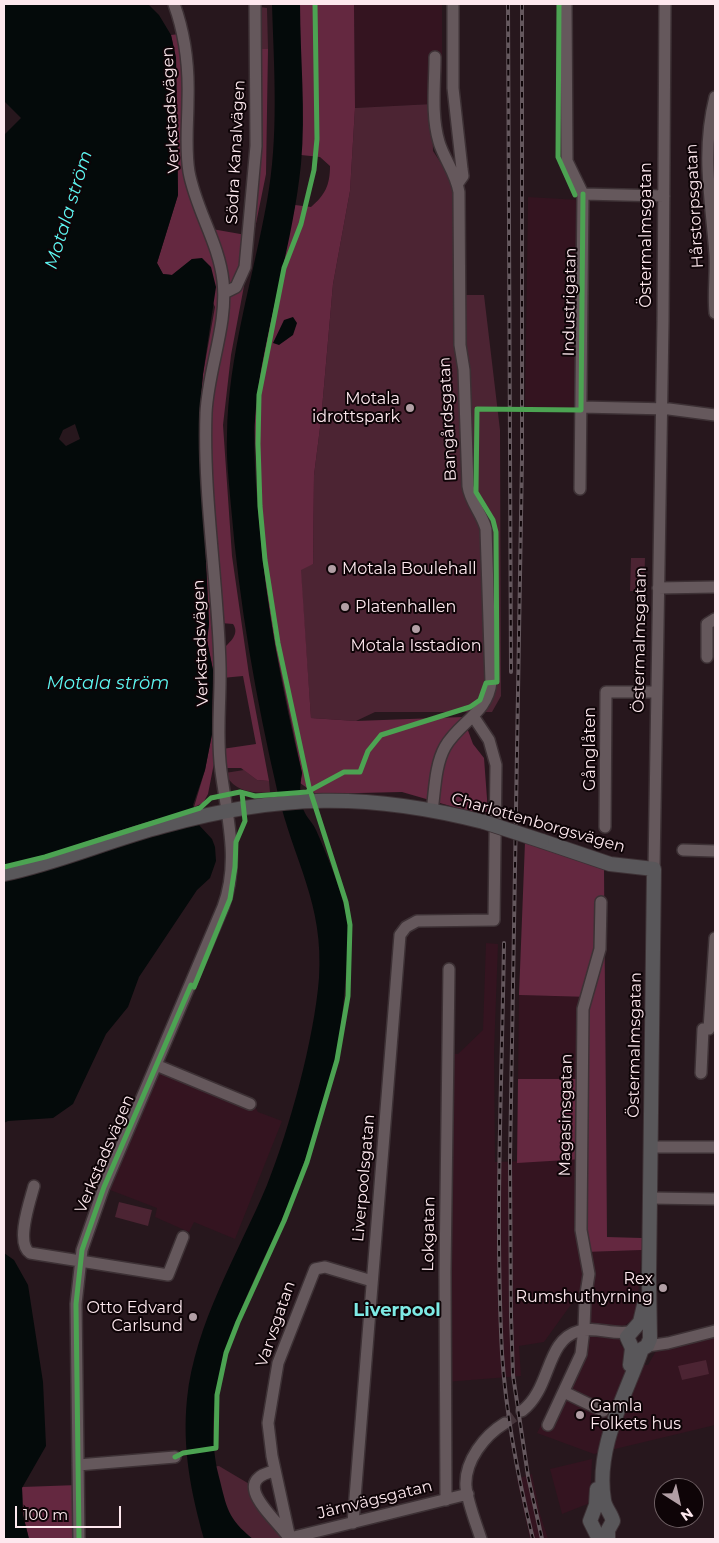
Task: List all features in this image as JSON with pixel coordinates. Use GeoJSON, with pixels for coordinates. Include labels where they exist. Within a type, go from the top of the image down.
{"type":"FeatureCollection","features":[{"type":"Feature","properties":{"kind":"main road","name":"Charlottenborgsvägen"},"geometry":{"type":"LineString","coordinates":[[4,874],[46,863],[140,832],[198,817],[276,802],[313,799],[382,803],[432,811],[484,822],[610,864],[654,869]]}},
{"type":"Feature","properties":{"kind":"main road","name":"Östermalmsgatan"},"geometry":{"type":"LineString","coordinates":[[601,1511],[613,1521],[603,1535],[590,1521],[601,1511],[604,1500],[603,1485],[607,1451],[636,1338],[649,1277],[654,869]]}},
{"type":"Feature","properties":{"kind":"street","name":"Verkstadsvägen"},"geometry":{"type":"LineString","coordinates":[[79,1539],[76,1304],[80,1259],[95,1207],[227,897],[232,853],[219,758],[220,666],[206,432],[209,384],[223,314],[224,293],[217,253],[190,175],[187,148],[188,76],[184,42],[174,4]]}},
{"type":"Feature","properties":{"kind":"street","name":"Södra Kanalvägen"},"geometry":{"type":"LineString","coordinates":[[224,293],[236,287],[245,267],[256,146],[255,4]]}},
{"type":"Feature","properties":{"kind":"street","name":"Bangårdsgatan"},"geometry":{"type":"LineString","coordinates":[[453,4],[453,88],[462,169],[462,176],[458,183]]}},
{"type":"Feature","properties":{"kind":"street","name":"Industrigatan"},"geometry":{"type":"LineString","coordinates":[[566,4],[567,161],[583,194],[580,489]]}},
{"type":"Feature","properties":{"kind":"street","name":"Östermalmsgatan"},"geometry":{"type":"LineString","coordinates":[[654,869],[662,409],[665,4]]}},
{"type":"Feature","properties":{"kind":"street","name":"Bangårdsgatan"},"geometry":{"type":"LineString","coordinates":[[432,811],[439,765],[445,747],[483,706],[489,694],[491,668],[486,529],[482,516],[470,496],[468,479],[464,370],[460,345],[458,183],[443,154],[437,132],[435,56]]}},
{"type":"Feature","properties":{"kind":"street","name":"Hårstorpsgatan"},"geometry":{"type":"LineString","coordinates":[[715,97],[708,133],[706,169],[715,256],[715,313]]}},
{"type":"Feature","properties":{"kind":"street"},"geometry":{"type":"LineString","coordinates":[[583,194],[664,196]]}},
{"type":"Feature","properties":{"kind":"street"},"geometry":{"type":"LineString","coordinates":[[581,407],[662,409],[715,415]]}},
{"type":"Feature","properties":{"kind":"street"},"geometry":{"type":"LineString","coordinates":[[658,588],[715,587]]}},
{"type":"Feature","properties":{"kind":"street"},"geometry":{"type":"LineString","coordinates":[[707,657],[707,624],[715,619]]}},
{"type":"Feature","properties":{"kind":"street","name":"Gånglåten"},"geometry":{"type":"LineString","coordinates":[[605,826],[606,692],[657,692]]}},
{"type":"Feature","properties":{"kind":"street","name":"Liverpoolsgatan"},"geometry":{"type":"LineString","coordinates":[[353,1523],[400,935],[406,927],[417,921],[494,920],[496,765],[489,740],[473,716]]}},
{"type":"Feature","properties":{"kind":"street"},"geometry":{"type":"LineString","coordinates":[[683,850],[715,851]]}},
{"type":"Feature","properties":{"kind":"street","name":"Magasinsgatan"},"geometry":{"type":"LineString","coordinates":[[548,1425],[581,1354],[584,1329],[584,1308],[589,1274],[581,1230],[583,1009],[600,949],[600,902]]}},
{"type":"Feature","properties":{"kind":"street"},"geometry":{"type":"LineString","coordinates":[[701,1073],[715,938]]}},
{"type":"Feature","properties":{"kind":"street","name":"Lokgatan"},"geometry":{"type":"LineString","coordinates":[[446,1500],[445,1272],[449,969]]}},
{"type":"Feature","properties":{"kind":"street"},"geometry":{"type":"LineString","coordinates":[[156,1065],[250,1104]]}},
{"type":"Feature","properties":{"kind":"street"},"geometry":{"type":"LineString","coordinates":[[651,1147],[715,1148]]}},
{"type":"Feature","properties":{"kind":"street"},"geometry":{"type":"LineString","coordinates":[[34,1186],[26,1218],[24,1241],[25,1248],[30,1253],[80,1259],[168,1275],[183,1237]]}},
{"type":"Feature","properties":{"kind":"street"},"geometry":{"type":"LineString","coordinates":[[651,1198],[715,1199]]}},
{"type":"Feature","properties":{"kind":"street","name":"Varvsgatan"},"geometry":{"type":"LineString","coordinates":[[290,1539],[268,1432],[274,1383],[283,1347],[312,1272],[318,1268],[325,1267],[372,1281]]}},
{"type":"Feature","properties":{"kind":"street"},"geometry":{"type":"LineString","coordinates":[[522,1411],[539,1393],[558,1346],[570,1335],[584,1329],[663,1343],[715,1331]]}},
{"type":"Feature","properties":{"kind":"street"},"geometry":{"type":"LineString","coordinates":[[564,1392],[603,1411]]}},
{"type":"Feature","properties":{"kind":"street"},"geometry":{"type":"LineString","coordinates":[[481,1539],[468,1494],[467,1479],[475,1453],[490,1434],[505,1422]]}},
{"type":"Feature","properties":{"kind":"street"},"geometry":{"type":"LineString","coordinates":[[78,1465],[175,1457]]}},
{"type":"Feature","properties":{"kind":"street"},"geometry":{"type":"LineString","coordinates":[[275,1471],[256,1478],[254,1493],[290,1539]]}},
{"type":"Feature","properties":{"kind":"street","name":"Järnvägsgatan"},"geometry":{"type":"LineString","coordinates":[[290,1539],[468,1494]]}},
{"type":"Feature","properties":{"kind":"shaded area"},"geometry":{"type":"Polygon","coordinates":[[[300,4],[354,4],[355,108],[350,191],[333,284],[321,420],[314,475],[313,564],[301,570],[311,718],[356,721],[463,717],[473,744],[484,758],[488,812],[471,812],[402,792],[316,794],[300,783],[302,773],[275,645],[263,570],[254,424],[261,367],[295,205],[311,207],[316,203],[326,189],[330,173],[330,166],[320,157],[301,155],[300,4]]]}},
{"type":"Feature","properties":{"kind":"shaded area"},"geometry":{"type":"Polygon","coordinates":[[[354,4],[442,4],[442,73],[432,72],[432,104],[355,108],[354,4]]]}},
{"type":"Feature","properties":{"kind":"shaded area"},"geometry":{"type":"Polygon","coordinates":[[[260,7],[267,8],[268,49],[261,49],[260,7]]]}},
{"type":"Feature","properties":{"kind":"shaded area"},"geometry":{"type":"Polygon","coordinates":[[[179,34],[183,56],[184,127],[218,270],[220,311],[207,377],[211,626],[217,656],[215,758],[208,794],[203,803],[194,807],[205,770],[212,734],[213,670],[207,641],[209,624],[199,418],[203,374],[215,307],[192,259],[172,275],[163,274],[157,263],[178,195],[176,58],[171,35],[179,34]]]}},
{"type":"Feature","properties":{"kind":"shaded area"},"geometry":{"type":"Polygon","coordinates":[[[261,49],[268,49],[266,174],[248,263],[261,49]]]}},
{"type":"Feature","properties":{"kind":"shaded area","name":"Motala idrottspark"},"geometry":{"type":"Polygon","coordinates":[[[432,104],[433,151],[462,195],[459,295],[484,295],[500,430],[501,696],[492,712],[375,712],[356,721],[311,718],[300,565],[313,564],[314,475],[321,420],[333,284],[350,191],[355,108],[432,104]]]}},
{"type":"Feature","properties":{"kind":"shaded area"},"geometry":{"type":"Polygon","coordinates":[[[528,197],[580,200],[580,408],[525,408],[528,197]]]}},
{"type":"Feature","properties":{"kind":"shaded area"},"geometry":{"type":"Polygon","coordinates":[[[212,229],[246,235],[243,269],[231,287],[227,283],[212,229]]]}},
{"type":"Feature","properties":{"kind":"shaded area"},"geometry":{"type":"Polygon","coordinates":[[[244,286],[231,355],[223,425],[232,556],[249,675],[269,781],[257,780],[241,768],[226,768],[222,749],[256,744],[243,676],[222,678],[223,649],[233,638],[235,628],[233,624],[221,623],[210,440],[210,409],[227,299],[244,286]]]}},
{"type":"Feature","properties":{"kind":"shaded area"},"geometry":{"type":"Polygon","coordinates":[[[631,558],[645,558],[644,591],[630,591],[631,558]]]}},
{"type":"Feature","properties":{"kind":"shaded area"},"geometry":{"type":"Polygon","coordinates":[[[244,770],[257,780],[269,781],[270,792],[250,792],[244,790],[233,784],[225,773],[244,770]]]}},
{"type":"Feature","properties":{"kind":"shaded area"},"geometry":{"type":"Polygon","coordinates":[[[525,842],[559,851],[604,869],[607,1237],[642,1238],[642,1250],[586,1252],[583,1159],[517,1163],[518,1079],[582,1079],[589,997],[519,995],[525,842]]]}},
{"type":"Feature","properties":{"kind":"shaded area"},"geometry":{"type":"Polygon","coordinates":[[[486,943],[498,944],[494,1052],[495,1162],[583,1159],[586,1252],[642,1250],[636,1317],[624,1326],[620,1344],[639,1365],[648,1365],[656,1351],[715,1334],[715,1425],[594,1454],[537,1433],[590,1330],[589,1313],[593,1274],[544,1342],[519,1346],[521,1376],[446,1382],[450,1054],[458,1054],[483,1030],[486,943]]]}},
{"type":"Feature","properties":{"kind":"shaded area"},"geometry":{"type":"Polygon","coordinates":[[[519,995],[589,997],[582,1080],[518,1079],[519,995]]]}},
{"type":"Feature","properties":{"kind":"shaded area"},"geometry":{"type":"Polygon","coordinates":[[[157,1065],[253,1103],[258,1112],[282,1121],[235,1239],[194,1222],[189,1232],[155,1217],[157,1208],[105,1188],[157,1065]]]}},
{"type":"Feature","properties":{"kind":"shaded area"},"geometry":{"type":"Polygon","coordinates":[[[119,1202],[152,1210],[148,1226],[115,1217],[119,1202]]]}},
{"type":"Feature","properties":{"kind":"shaded area"},"geometry":{"type":"Polygon","coordinates":[[[706,1360],[709,1374],[682,1380],[678,1366],[706,1360]]]}},
{"type":"Feature","properties":{"kind":"shaded area"},"geometry":{"type":"Polygon","coordinates":[[[592,1459],[590,1503],[562,1514],[550,1469],[592,1459]]]}},
{"type":"Feature","properties":{"kind":"shaded area"},"geometry":{"type":"Polygon","coordinates":[[[219,1466],[251,1485],[288,1539],[218,1539],[199,1468],[219,1466]]]}},
{"type":"Feature","properties":{"kind":"shaded area"},"geometry":{"type":"Polygon","coordinates":[[[532,1474],[540,1514],[548,1539],[530,1539],[517,1479],[532,1474]]]}},
{"type":"Feature","properties":{"kind":"shaded area"},"geometry":{"type":"Polygon","coordinates":[[[78,1485],[79,1539],[29,1539],[23,1515],[22,1487],[78,1485]]]}},
{"type":"Feature","properties":{"kind":"water","name":"Motala ström"},"geometry":{"type":"Polygon","coordinates":[[[4,4],[148,4],[159,15],[171,35],[176,58],[178,195],[157,263],[163,274],[172,275],[192,259],[202,258],[211,267],[216,287],[203,374],[199,418],[209,624],[207,640],[213,670],[212,734],[205,770],[193,805],[198,824],[212,839],[215,847],[216,861],[210,878],[197,890],[139,977],[128,1007],[106,1034],[73,1104],[53,1118],[8,1121],[4,1123],[4,135],[21,118],[4,101],[4,4]],[[75,424],[63,430],[59,439],[66,446],[80,439],[75,424]]]}},
{"type":"Feature","properties":{"kind":"water"},"geometry":{"type":"Polygon","coordinates":[[[272,4],[300,4],[303,104],[302,144],[301,164],[292,222],[267,338],[257,396],[254,442],[255,474],[266,585],[288,711],[302,773],[300,788],[301,804],[316,830],[339,890],[347,918],[348,948],[341,1026],[326,1097],[289,1203],[244,1302],[231,1336],[221,1370],[215,1405],[214,1440],[224,1497],[233,1518],[244,1532],[253,1539],[204,1539],[195,1505],[187,1453],[187,1399],[192,1371],[208,1316],[276,1162],[300,1083],[312,1028],[319,978],[317,927],[306,883],[278,794],[262,723],[234,542],[227,461],[228,405],[236,347],[271,177],[275,103],[272,4]]]}},
{"type":"Feature","properties":{"kind":"water"},"geometry":{"type":"Polygon","coordinates":[[[293,317],[297,323],[293,335],[279,345],[273,343],[284,320],[293,317]]]}},
{"type":"Feature","properties":{"kind":"water"},"geometry":{"type":"Polygon","coordinates":[[[4,1253],[14,1260],[28,1285],[43,1382],[46,1446],[22,1488],[23,1515],[29,1539],[4,1539],[4,1253]]]}},
{"type":"Feature","properties":{"kind":"tunnel"},"geometry":{"type":"LineString","coordinates":[[505,1423],[522,1411]]}},
{"type":"Feature","properties":{"kind":"railway"},"geometry":{"type":"LineString","coordinates":[[508,4],[511,672]]}},
{"type":"Feature","properties":{"kind":"railway"},"geometry":{"type":"LineString","coordinates":[[522,4],[522,459],[510,1160],[511,1316],[513,1375],[528,1476],[542,1539]]}},
{"type":"Feature","properties":{"kind":"railway"},"geometry":{"type":"LineString","coordinates":[[504,943],[499,1200],[502,1353],[513,1447],[533,1539]]}},
{"type":"Feature","properties":{"kind":"cycle path"},"geometry":{"type":"LineString","coordinates":[[175,1457],[183,1453],[216,1448],[217,1395],[226,1353],[284,1221],[307,1162],[337,1060],[348,996],[350,925],[346,902],[309,787],[278,643],[265,560],[260,506],[259,395],[284,268],[301,224],[314,170],[317,139],[315,4]]}},
{"type":"Feature","properties":{"kind":"cycle path"},"geometry":{"type":"LineString","coordinates":[[559,4],[558,157],[575,195]]}},
{"type":"Feature","properties":{"kind":"cycle path"},"geometry":{"type":"LineString","coordinates":[[4,867],[45,857],[200,808],[211,798],[240,792],[255,796],[307,792],[344,772],[360,772],[368,751],[381,735],[470,707],[480,700],[486,683],[497,682],[496,532],[493,520],[476,492],[477,409],[581,410],[583,194]]}},
{"type":"Feature","properties":{"kind":"cycle path"},"geometry":{"type":"LineString","coordinates":[[79,1539],[76,1304],[82,1250],[104,1187],[191,985],[194,987],[230,899],[235,867],[236,842],[245,821],[242,793]]}},
{"type":"Feature","properties":{"kind":"place","name":"Motala idrottspark"},"geometry":{"type":"Point","coordinates":[410,408]}},
{"type":"Feature","properties":{"kind":"place","name":"Motala Boulehall"},"geometry":{"type":"Point","coordinates":[332,569]}},
{"type":"Feature","properties":{"kind":"place","name":"Platenhallen"},"geometry":{"type":"Point","coordinates":[345,607]}},
{"type":"Feature","properties":{"kind":"place","name":"Motala Isstadion"},"geometry":{"type":"Point","coordinates":[416,629]}},
{"type":"Feature","properties":{"kind":"place","name":"Rex Rumshuthyrning"},"geometry":{"type":"Point","coordinates":[663,1288]}},
{"type":"Feature","properties":{"kind":"place","name":"Otto Edvard Carlsund"},"geometry":{"type":"Point","coordinates":[193,1317]}},
{"type":"Feature","properties":{"kind":"place","name":"Gamla Folkets hus"},"geometry":{"type":"Point","coordinates":[580,1415]}},
{"type":"Feature","properties":{"kind":"district","name":"Liverpool"},"geometry":{"type":"Point","coordinates":[397,1311]}}]}
